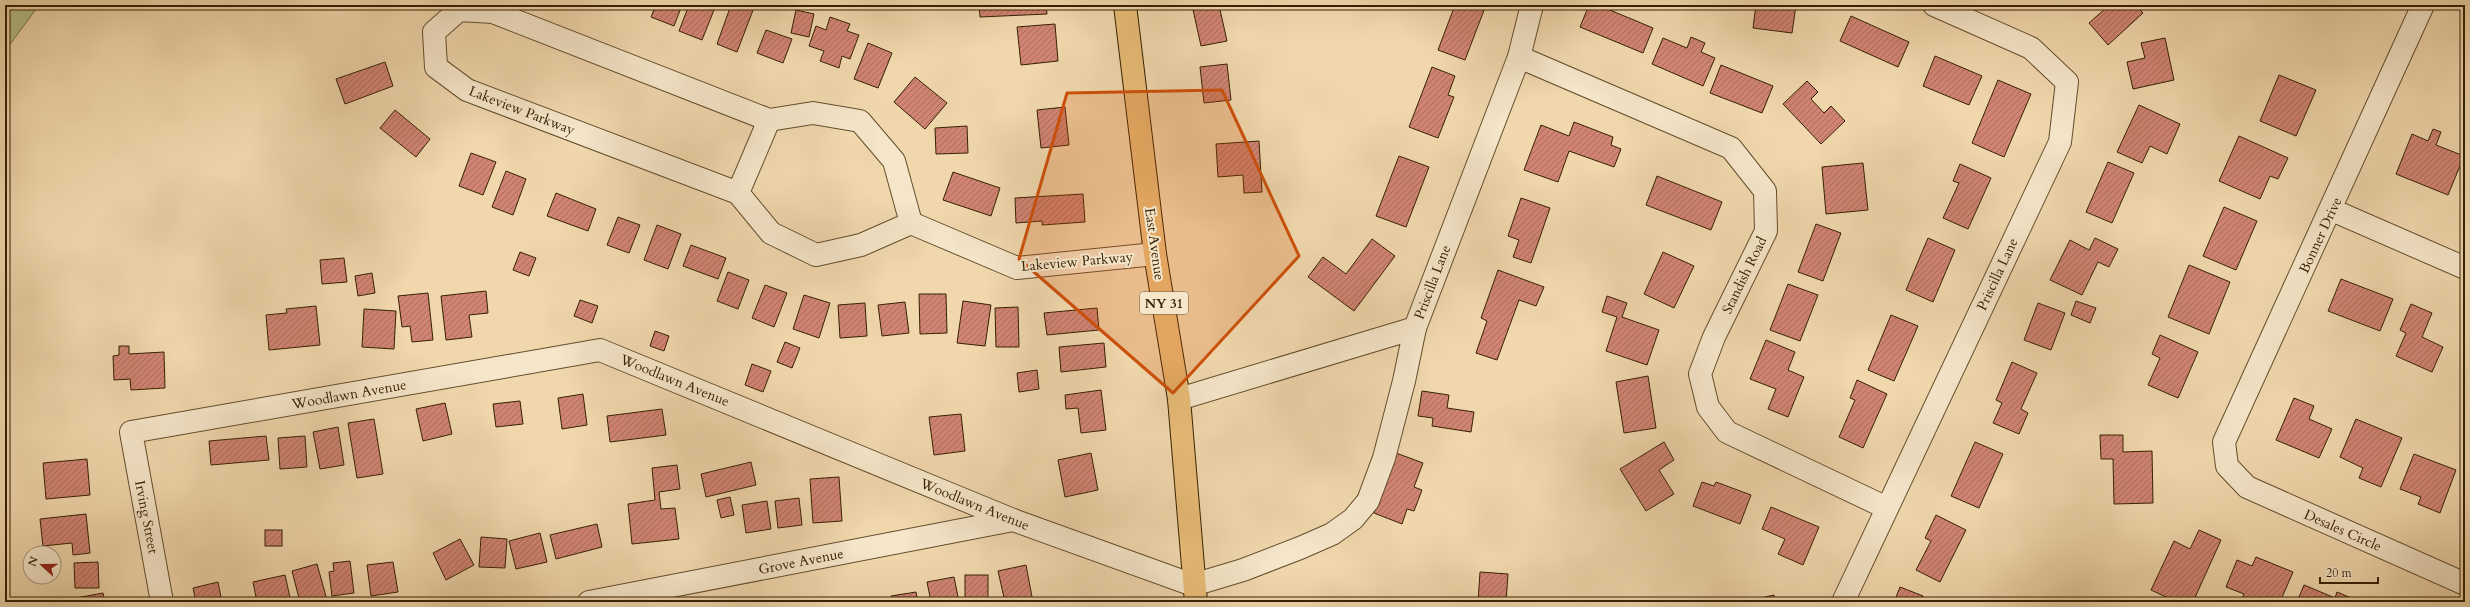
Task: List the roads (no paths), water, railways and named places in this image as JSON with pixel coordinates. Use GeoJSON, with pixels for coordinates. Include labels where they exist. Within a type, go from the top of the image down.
{"type":"FeatureCollection","features":[{"type":"Feature","properties":{"kind":"highway","name":"East Avenue"},"geometry":{"type":"LineString","coordinates":[[1125,5],[1155,254],[1179,399],[1195,593]]}},
{"type":"Feature","properties":{"kind":"street","name":"Priscilla Lane"},"geometry":{"type":"LineString","coordinates":[[1179,399],[1415,328],[1519,57],[1532,5]]}},
{"type":"Feature","properties":{"kind":"street","name":"Priscilla Lane"},"geometry":{"type":"LineString","coordinates":[[1843,602],[2060,142],[2067,82],[2031,48],[1934,5]]}},
{"type":"Feature","properties":{"kind":"street","name":"Bonner Drive"},"geometry":{"type":"LineString","coordinates":[[2227,466],[2224,442],[2332,210],[2423,5]]}},
{"type":"Feature","properties":{"kind":"street","name":"Lakeview Parkway"},"geometry":{"type":"LineString","coordinates":[[768,120],[493,12],[459,10],[434,32],[436,67],[467,90],[738,193],[771,233],[816,255],[861,245],[911,223],[1017,268],[1155,254]]}},
{"type":"Feature","properties":{"kind":"street","name":"Standish Road"},"geometry":{"type":"LineString","coordinates":[[1519,57],[1731,148],[1765,191],[1766,231],[1714,337],[1700,374],[1708,407],[1727,432],[1887,508]]}},
{"type":"Feature","properties":{"kind":"street"},"geometry":{"type":"LineString","coordinates":[[738,193],[768,120],[813,113],[860,121],[894,161],[911,223]]}},
{"type":"Feature","properties":{"kind":"street"},"geometry":{"type":"LineString","coordinates":[[2332,210],[2465,268]]}},
{"type":"Feature","properties":{"kind":"street"},"geometry":{"type":"LineString","coordinates":[[1195,593],[1242,570],[1332,534],[1353,519],[1368,501],[1384,458],[1404,381],[1415,328]]}},
{"type":"Feature","properties":{"kind":"street","name":"Woodlawn Avenue"},"geometry":{"type":"LineString","coordinates":[[131,432],[600,350],[1013,520],[1195,593]]}},
{"type":"Feature","properties":{"kind":"street","name":"Irving Street"},"geometry":{"type":"LineString","coordinates":[[131,432],[162,602]]}},
{"type":"Feature","properties":{"kind":"street","name":"Desales Circle"},"geometry":{"type":"LineString","coordinates":[[2227,466],[2247,487],[2465,584]]}},
{"type":"Feature","properties":{"kind":"street","name":"Grove Avenue"},"geometry":{"type":"LineString","coordinates":[[589,602],[1013,520]]}}]}
